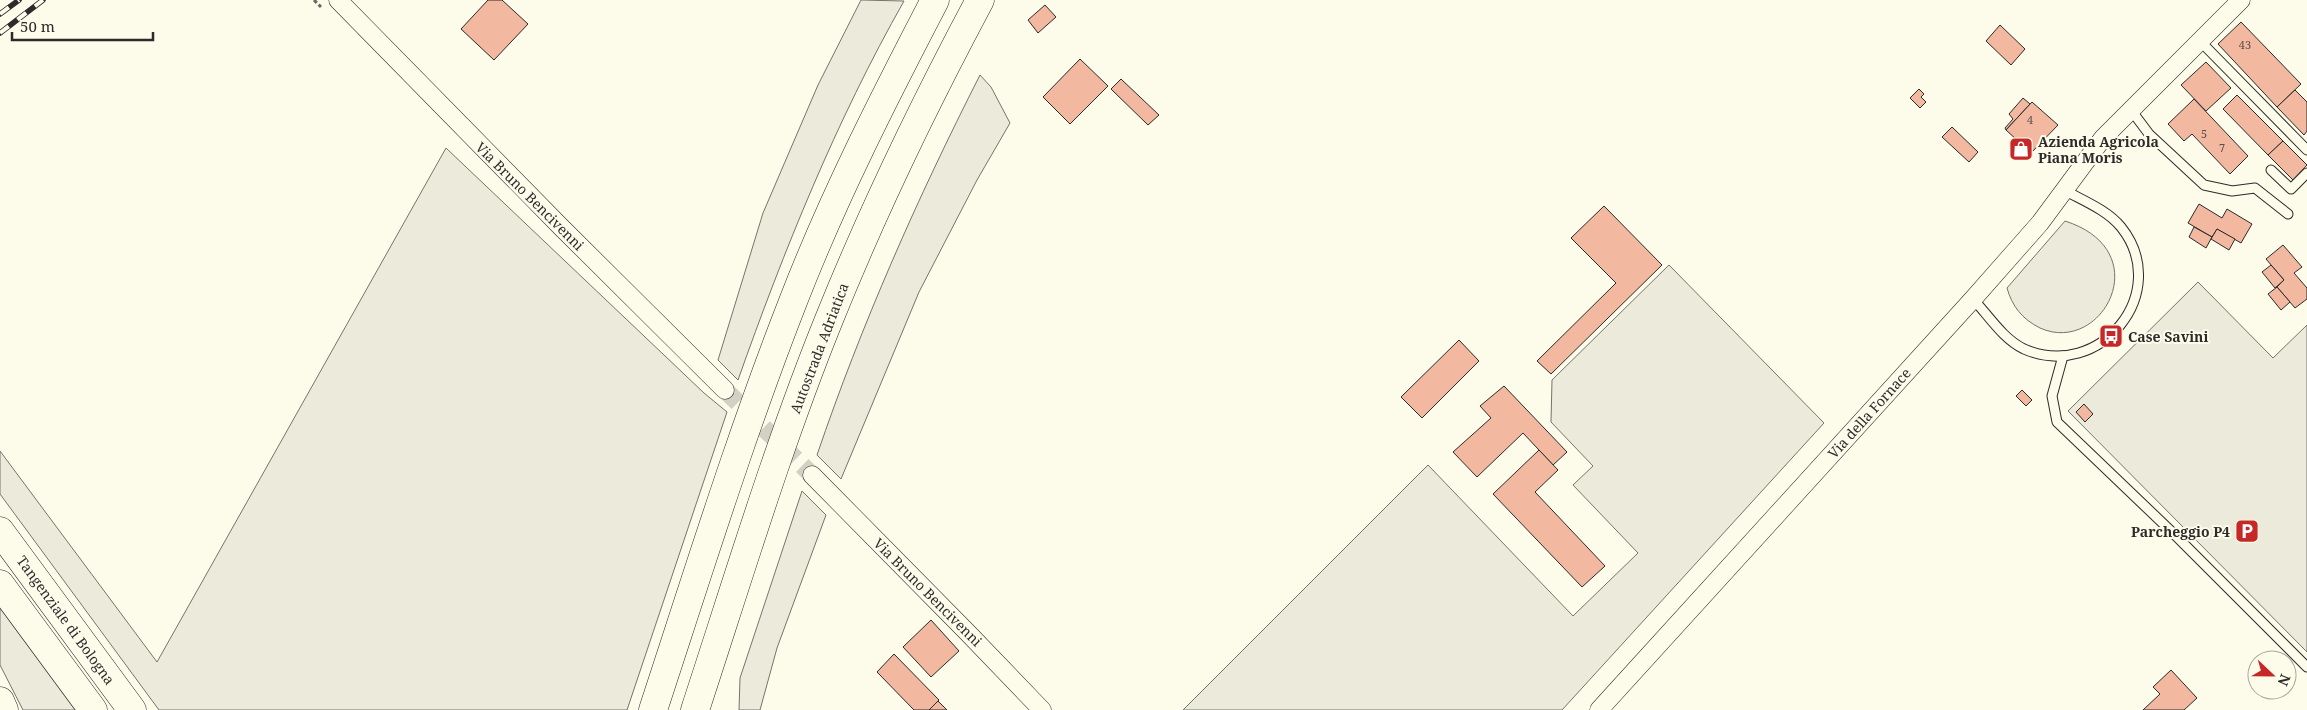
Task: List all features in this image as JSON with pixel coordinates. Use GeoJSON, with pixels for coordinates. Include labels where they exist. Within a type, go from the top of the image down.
{"type":"FeatureCollection","features":[{"type":"Feature","properties":{"kind":"highway"},"geometry":{"type":"LineString","coordinates":[[653,710],[754,404],[794,298],[863,141],[935,0]]}},
{"type":"Feature","properties":{"kind":"highway","name":"Autostrada Adriatica"},"geometry":{"type":"LineString","coordinates":[[695,710],[787,434],[829,318],[910,135],[980,0]]}},
{"type":"Feature","properties":{"kind":"highway","name":"Tangenziale di Bologna"},"geometry":{"type":"LineString","coordinates":[[0,530],[132,710]]}},
{"type":"Feature","properties":{"kind":"highway"},"geometry":{"type":"LineString","coordinates":[[0,584],[93,710]]}},
{"type":"Feature","properties":{"kind":"highway"},"geometry":{"type":"LineString","coordinates":[[0,701],[4,710]]}},
{"type":"Feature","properties":{"kind":"street","name":"Via Bruno Bencivenni"},"geometry":{"type":"LineString","coordinates":[[338,0],[561,227],[725,390]]}},
{"type":"Feature","properties":{"kind":"street","name":"Via della Fornace"},"geometry":{"type":"LineString","coordinates":[[1599,710],[2040,223],[2103,138],[2241,0]]}},
{"type":"Feature","properties":{"kind":"street","name":"Via Bruno Bencivenni"},"geometry":{"type":"LineString","coordinates":[[812,476],[949,612],[1042,710]]}},
{"type":"Feature","properties":{"kind":"lane"},"geometry":{"type":"LineString","coordinates":[[2200,41],[2307,150]]}},
{"type":"Feature","properties":{"kind":"lane"},"geometry":{"type":"LineString","coordinates":[[2131,110],[2149,134],[2204,185],[2232,191],[2255,188],[2288,214]]}},
{"type":"Feature","properties":{"kind":"lane"},"geometry":{"type":"LineString","coordinates":[[2272,170],[2291,189],[2307,173]]}},
{"type":"Feature","properties":{"kind":"lane"},"geometry":{"type":"LineString","coordinates":[[1973,299],[2011,341],[2024,349],[2042,355],[2063,356],[2090,350],[2112,336],[2120,327],[2134,301],[2138,271],[2132,245],[2122,228],[2107,214],[2064,190]]}},
{"type":"Feature","properties":{"kind":"lane"},"geometry":{"type":"LineString","coordinates":[[2063,356],[2052,396],[2057,422],[2174,534],[2307,667]]}},
{"type":"Feature","properties":{"kind":"shaded area"},"geometry":{"type":"Polygon","coordinates":[[[861,0],[904,1],[879,46],[834,139],[793,235],[738,380],[718,360],[763,213],[818,85],[861,0]]]}},
{"type":"Feature","properties":{"kind":"shaded area"},"geometry":{"type":"Polygon","coordinates":[[[980,75],[991,87],[1010,123],[977,180],[919,292],[841,479],[817,455],[853,357],[892,262],[934,168],[980,75]]]}},
{"type":"Feature","properties":{"kind":"shaded area"},"geometry":{"type":"Polygon","coordinates":[[[446,148],[704,393],[727,412],[627,710],[159,710],[0,494],[0,451],[157,662],[446,148]]]}},
{"type":"Feature","properties":{"kind":"shaded area"},"geometry":{"type":"Polygon","coordinates":[[[2065,221],[2093,235],[2109,254],[2115,275],[2111,296],[2100,314],[2083,327],[2063,333],[2040,328],[2023,316],[2012,301],[2007,288],[2065,221]]]}},
{"type":"Feature","properties":{"kind":"shaded area"},"geometry":{"type":"Polygon","coordinates":[[[1669,265],[1824,423],[1562,710],[1183,710],[1428,465],[1573,616],[1638,553],[1573,485],[1593,466],[1551,422],[1552,380],[1669,265]]]}},
{"type":"Feature","properties":{"kind":"shaded area","name":"Parcheggio P4"},"geometry":{"type":"Polygon","coordinates":[[[2198,282],[2273,358],[2307,325],[2307,652],[2068,411],[2198,282]]]}},
{"type":"Feature","properties":{"kind":"shaded area"},"geometry":{"type":"Polygon","coordinates":[[[802,491],[826,515],[777,648],[760,710],[739,710],[740,678],[802,491]]]}},
{"type":"Feature","properties":{"kind":"shaded area"},"geometry":{"type":"Polygon","coordinates":[[[0,608],[75,710],[23,710],[0,665],[0,608]]]}},
{"type":"Feature","properties":{"kind":"building"},"geometry":{"type":"Polygon","coordinates":[[[488,0],[502,0],[528,24],[494,60],[461,29],[488,0]]]}},
{"type":"Feature","properties":{"kind":"building"},"geometry":{"type":"Polygon","coordinates":[[[1045,5],[1056,17],[1038,33],[1028,20],[1045,5]]]}},
{"type":"Feature","properties":{"kind":"building"},"geometry":{"type":"Polygon","coordinates":[[[2241,22],[2301,84],[2277,107],[2218,44],[2241,22]]]}},
{"type":"Feature","properties":{"kind":"building"},"geometry":{"type":"Polygon","coordinates":[[[2000,25],[2025,49],[2011,65],[1986,41],[2000,25]]]}},
{"type":"Feature","properties":{"kind":"building"},"geometry":{"type":"Polygon","coordinates":[[[1080,59],[1108,86],[1070,124],[1043,97],[1080,59]]]}},
{"type":"Feature","properties":{"kind":"building"},"geometry":{"type":"Polygon","coordinates":[[[2206,62],[2231,88],[2206,111],[2181,85],[2206,62]]]}},
{"type":"Feature","properties":{"kind":"building"},"geometry":{"type":"Polygon","coordinates":[[[1121,79],[1159,115],[1148,125],[1111,89],[1121,79]]]}},
{"type":"Feature","properties":{"kind":"building"},"geometry":{"type":"Polygon","coordinates":[[[1919,89],[1924,94],[1921,97],[1926,102],[1920,108],[1910,98],[1919,89]]]}},
{"type":"Feature","properties":{"kind":"building"},"geometry":{"type":"Polygon","coordinates":[[[2295,90],[2307,102],[2307,131],[2304,135],[2277,107],[2295,90]]]}},
{"type":"Feature","properties":{"kind":"building"},"geometry":{"type":"Polygon","coordinates":[[[2237,95],[2283,141],[2268,155],[2223,109],[2237,95]]]}},
{"type":"Feature","properties":{"kind":"building"},"geometry":{"type":"Polygon","coordinates":[[[2023,98],[2030,104],[2006,130],[2005,128],[2013,119],[2009,114],[2023,98]]]}},
{"type":"Feature","properties":{"kind":"building"},"geometry":{"type":"Polygon","coordinates":[[[2194,99],[2248,156],[2230,174],[2192,134],[2184,141],[2168,124],[2194,99]]]}},
{"type":"Feature","properties":{"kind":"building"},"geometry":{"type":"Polygon","coordinates":[[[2032,102],[2058,125],[2031,153],[2006,130],[2032,102]]]}},
{"type":"Feature","properties":{"kind":"building"},"geometry":{"type":"Polygon","coordinates":[[[1952,127],[1978,152],[1969,162],[1942,137],[1952,127]]]}},
{"type":"Feature","properties":{"kind":"building"},"geometry":{"type":"Polygon","coordinates":[[[2283,141],[2307,165],[2293,180],[2268,155],[2283,141]]]}},
{"type":"Feature","properties":{"kind":"building"},"geometry":{"type":"Polygon","coordinates":[[[2199,204],[2222,218],[2227,209],[2252,224],[2241,243],[2217,229],[2212,237],[2188,223],[2199,204]]]}},
{"type":"Feature","properties":{"kind":"building"},"geometry":{"type":"Polygon","coordinates":[[[1604,206],[1662,265],[1551,374],[1537,361],[1616,283],[1571,238],[1604,206]]]}},
{"type":"Feature","properties":{"kind":"building"},"geometry":{"type":"Polygon","coordinates":[[[2194,227],[2212,237],[2206,248],[2189,237],[2194,227]]]}},
{"type":"Feature","properties":{"kind":"building"},"geometry":{"type":"Polygon","coordinates":[[[2217,229],[2235,239],[2229,250],[2211,239],[2217,229]]]}},
{"type":"Feature","properties":{"kind":"building"},"geometry":{"type":"Polygon","coordinates":[[[2283,245],[2302,267],[2294,273],[2307,288],[2307,299],[2295,308],[2277,287],[2284,280],[2266,259],[2283,245]]]}},
{"type":"Feature","properties":{"kind":"building"},"geometry":{"type":"Polygon","coordinates":[[[2271,265],[2284,280],[2275,288],[2262,272],[2271,265]]]}},
{"type":"Feature","properties":{"kind":"building"},"geometry":{"type":"Polygon","coordinates":[[[2277,287],[2290,302],[2281,310],[2268,294],[2277,287]]]}},
{"type":"Feature","properties":{"kind":"building"},"geometry":{"type":"Polygon","coordinates":[[[1459,340],[1479,361],[1422,418],[1401,397],[1459,340]]]}},
{"type":"Feature","properties":{"kind":"building"},"geometry":{"type":"Polygon","coordinates":[[[1504,386],[1567,452],[1553,465],[1523,433],[1477,477],[1453,452],[1491,418],[1480,406],[1504,386]]]}},
{"type":"Feature","properties":{"kind":"building"},"geometry":{"type":"Polygon","coordinates":[[[2022,390],[2032,400],[2026,406],[2016,396],[2022,390]]]}},
{"type":"Feature","properties":{"kind":"building"},"geometry":{"type":"Polygon","coordinates":[[[2084,404],[2093,414],[2085,422],[2076,412],[2084,404]]]}},
{"type":"Feature","properties":{"kind":"building"},"geometry":{"type":"Polygon","coordinates":[[[1539,450],[1558,470],[1535,492],[1605,566],[1582,587],[1493,494],[1539,450]]]}},
{"type":"Feature","properties":{"kind":"building"},"geometry":{"type":"Polygon","coordinates":[[[931,620],[959,651],[931,677],[903,647],[931,620]]]}},
{"type":"Feature","properties":{"kind":"building"},"geometry":{"type":"Polygon","coordinates":[[[894,654],[939,700],[929,710],[914,710],[877,672],[894,654]]]}},
{"type":"Feature","properties":{"kind":"building"},"geometry":{"type":"Polygon","coordinates":[[[2171,670],[2197,698],[2184,710],[2143,710],[2160,694],[2153,687],[2171,670]]]}},
{"type":"Feature","properties":{"kind":"building"},"geometry":{"type":"Polygon","coordinates":[[[938,701],[947,710],[929,710],[938,701]]]}},
{"type":"Feature","properties":{"kind":"tunnel"},"geometry":{"type":"LineString","coordinates":[[725,390],[812,475]]}},
{"type":"Feature","properties":{"kind":"railway"},"geometry":{"type":"LineString","coordinates":[[0,14],[19,0]]}},
{"type":"Feature","properties":{"kind":"railway"},"geometry":{"type":"LineString","coordinates":[[0,33],[43,0]]}},
{"type":"Feature","properties":{"kind":"place","name":"Azienda Agricola Piana Moris"},"geometry":{"type":"Point","coordinates":[2021,149]}},
{"type":"Feature","properties":{"kind":"place","name":"Case Savini"},"geometry":{"type":"Point","coordinates":[2111,336]}},
{"type":"Feature","properties":{"kind":"place","name":"Parcheggio P4"},"geometry":{"type":"Point","coordinates":[2247,531]}}]}
